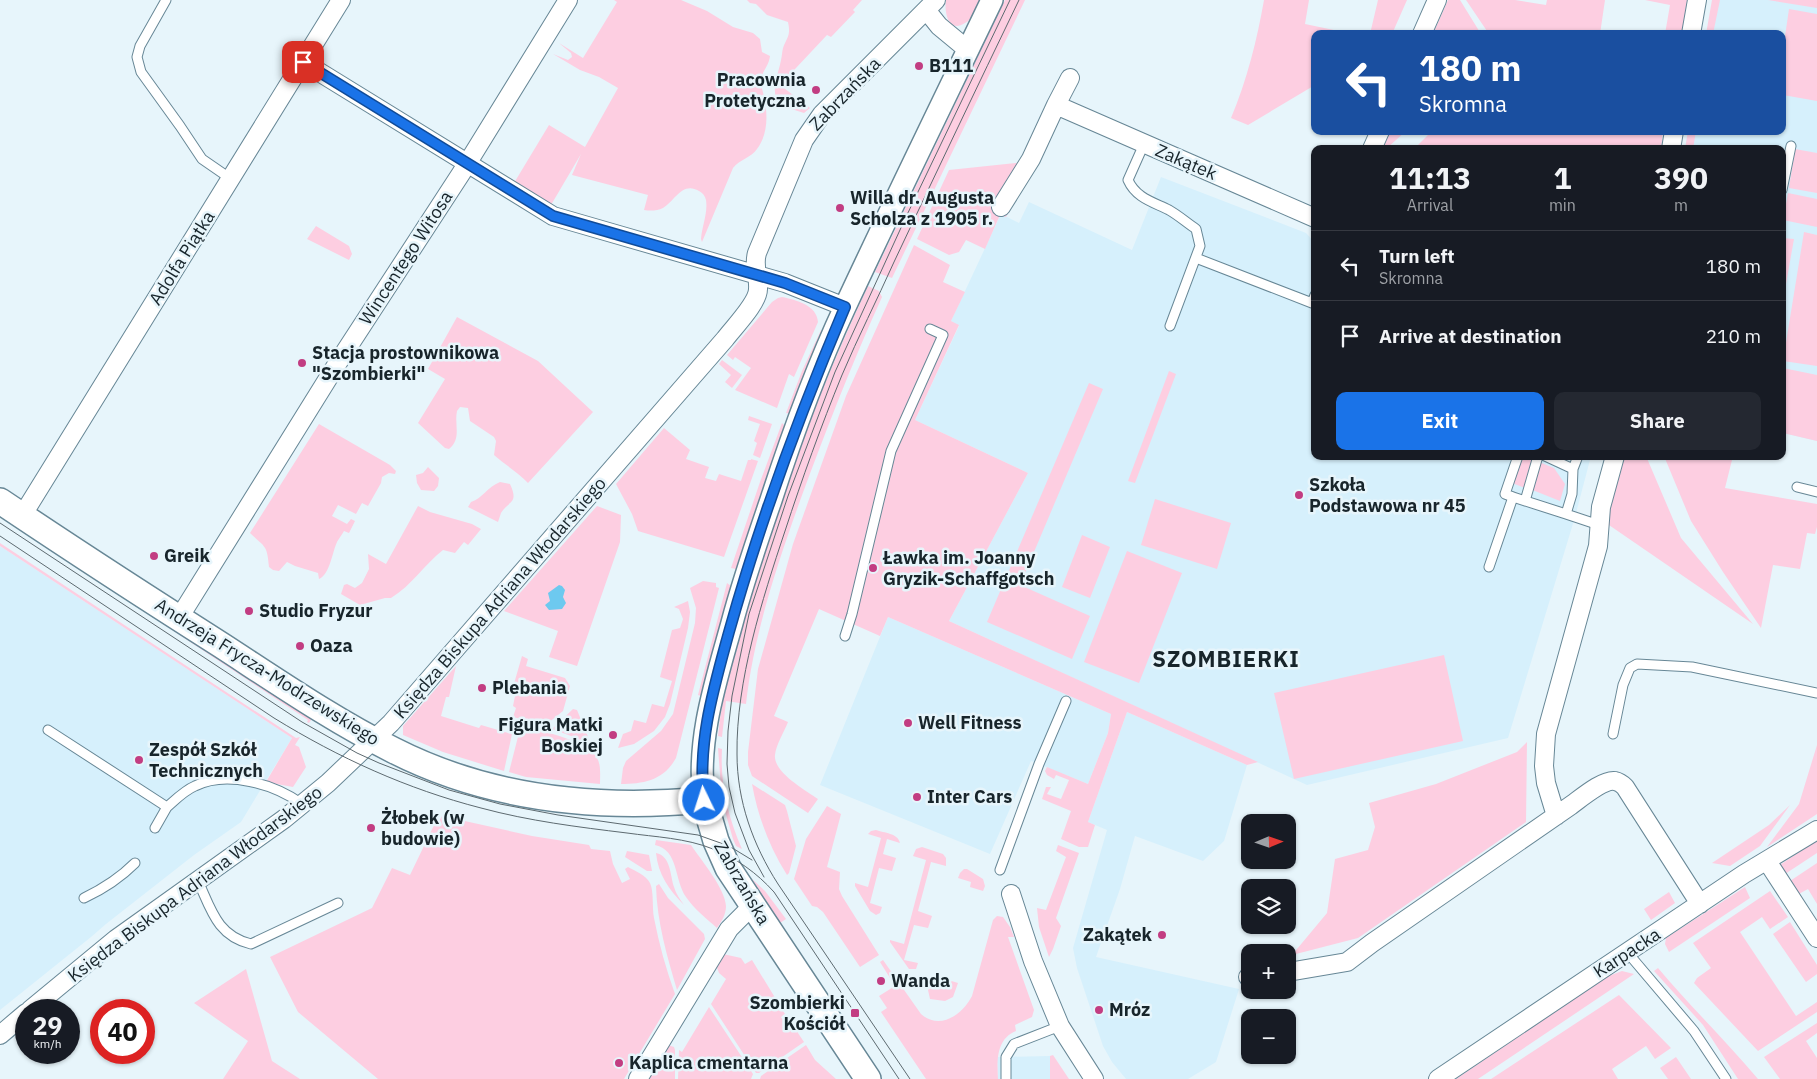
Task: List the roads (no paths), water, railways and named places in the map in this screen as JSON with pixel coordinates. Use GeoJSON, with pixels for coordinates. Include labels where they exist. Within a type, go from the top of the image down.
{"type":"FeatureCollection","features":[{"type":"Feature","properties":{"kind":"main road","name":"Andrzeja Frycza-Modrzewskiego"},"geometry":{"type":"LineString","coordinates":[[0,501],[330,716],[395,751],[439,770],[478,783],[561,801],[610,804],[669,803],[704,800]]}},
{"type":"Feature","properties":{"kind":"main road","name":"Zabrzańska"},"geometry":{"type":"LineString","coordinates":[[704,800],[720,852],[728,868],[868,1079]]}},
{"type":"Feature","properties":{"kind":"street","name":"Adolfa Piątka"},"geometry":{"type":"LineString","coordinates":[[22,516],[342,0]]}},
{"type":"Feature","properties":{"kind":"street","name":"Wincentego Witosa"},"geometry":{"type":"LineString","coordinates":[[179,618],[332,372],[467,163],[568,0]]}},
{"type":"Feature","properties":{"kind":"street","name":"Zabrzańska"},"geometry":{"type":"LineString","coordinates":[[704,800],[703,760],[712,696],[743,582],[790,442],[845,307],[992,0]]}},
{"type":"Feature","properties":{"kind":"street"},"geometry":{"type":"LineString","coordinates":[[1424,30],[1437,0]]}},
{"type":"Feature","properties":{"kind":"street"},"geometry":{"type":"LineString","coordinates":[[1692,30],[1697,0]]}},
{"type":"Feature","properties":{"kind":"street","name":"Zabrzańska"},"geometry":{"type":"LineString","coordinates":[[756,275],[757,253],[804,140],[822,114],[932,5],[939,26],[968,50]]}},
{"type":"Feature","properties":{"kind":"street"},"geometry":{"type":"LineString","coordinates":[[303,62],[553,216],[785,283],[845,307]]}},
{"type":"Feature","properties":{"kind":"street"},"geometry":{"type":"LineString","coordinates":[[1001,207],[1031,159],[1070,78]]}},
{"type":"Feature","properties":{"kind":"street","name":"Zakątek"},"geometry":{"type":"LineString","coordinates":[[1056,105],[1311,216]]}},
{"type":"Feature","properties":{"kind":"street","name":"Księdza Biskupa Adriana Włodarskiego"},"geometry":{"type":"LineString","coordinates":[[43,999],[116,939],[284,819],[328,783],[372,739],[391,723],[467,642],[725,339],[756,297],[759,287],[756,275]]}},
{"type":"Feature","properties":{"kind":"street"},"geometry":{"type":"LineString","coordinates":[[1556,816],[1545,775],[1544,751],[1546,734],[1598,546],[1601,507],[1614,460]]}},
{"type":"Feature","properties":{"kind":"street"},"geometry":{"type":"LineString","coordinates":[[1296,971],[1347,962],[1598,786],[1610,781],[1620,782],[1632,798],[1700,904]]}},
{"type":"Feature","properties":{"kind":"street","name":"Karpacka"},"geometry":{"type":"LineString","coordinates":[[1438,1079],[1700,904],[1817,830]]}},
{"type":"Feature","properties":{"kind":"street"},"geometry":{"type":"LineString","coordinates":[[1766,861],[1817,938]]}},
{"type":"Feature","properties":{"kind":"street"},"geometry":{"type":"LineString","coordinates":[[1011,894],[1033,961],[1060,1026],[1094,1079]]}},
{"type":"Feature","properties":{"kind":"street"},"geometry":{"type":"LineString","coordinates":[[638,1079],[729,929],[752,906]]}},
{"type":"Feature","properties":{"kind":"street"},"geometry":{"type":"LineString","coordinates":[[0,1035],[15,1022]]}},
{"type":"Feature","properties":{"kind":"lane"},"geometry":{"type":"LineString","coordinates":[[166,0],[140,46],[137,58],[141,72],[202,159],[231,179]]}},
{"type":"Feature","properties":{"kind":"lane"},"geometry":{"type":"LineString","coordinates":[[1144,144],[1128,180],[1132,190],[1151,202],[1171,211],[1196,229],[1200,246],[1170,326]]}},
{"type":"Feature","properties":{"kind":"lane"},"geometry":{"type":"LineString","coordinates":[[1786,170],[1791,146]]}},
{"type":"Feature","properties":{"kind":"lane"},"geometry":{"type":"LineString","coordinates":[[1196,258],[1311,303]]}},
{"type":"Feature","properties":{"kind":"lane"},"geometry":{"type":"LineString","coordinates":[[845,636],[892,451],[943,335],[930,329]]}},
{"type":"Feature","properties":{"kind":"lane"},"geometry":{"type":"LineString","coordinates":[[1517,460],[1506,494],[1599,525]]}},
{"type":"Feature","properties":{"kind":"lane"},"geometry":{"type":"LineString","coordinates":[[1525,500],[1537,460]]}},
{"type":"Feature","properties":{"kind":"lane"},"geometry":{"type":"LineString","coordinates":[[1554,460],[1573,469]]}},
{"type":"Feature","properties":{"kind":"lane"},"geometry":{"type":"LineString","coordinates":[[1566,514],[1572,494],[1573,469],[1576,460]]}},
{"type":"Feature","properties":{"kind":"lane"},"geometry":{"type":"LineString","coordinates":[[1797,487],[1817,492]]}},
{"type":"Feature","properties":{"kind":"lane"},"geometry":{"type":"LineString","coordinates":[[1489,567],[1513,497]]}},
{"type":"Feature","properties":{"kind":"lane"},"geometry":{"type":"LineString","coordinates":[[1613,734],[1623,686],[1630,668],[1637,664],[1692,667],[1817,693]]}},
{"type":"Feature","properties":{"kind":"lane"},"geometry":{"type":"LineString","coordinates":[[1000,870],[1039,764],[1066,701]]}},
{"type":"Feature","properties":{"kind":"lane"},"geometry":{"type":"LineString","coordinates":[[48,730],[167,807]]}},
{"type":"Feature","properties":{"kind":"lane"},"geometry":{"type":"LineString","coordinates":[[155,828],[167,807],[192,787],[211,779],[229,778],[279,791],[302,804]]}},
{"type":"Feature","properties":{"kind":"lane"},"geometry":{"type":"LineString","coordinates":[[84,898],[123,875],[135,863]]}},
{"type":"Feature","properties":{"kind":"lane"},"geometry":{"type":"LineString","coordinates":[[198,881],[218,925],[229,935],[241,942],[251,944],[338,903]]}},
{"type":"Feature","properties":{"kind":"lane"},"geometry":{"type":"LineString","coordinates":[[1627,952],[1694,1031],[1726,1079]]}},
{"type":"Feature","properties":{"kind":"lane"},"geometry":{"type":"LineString","coordinates":[[1006,1079],[1006,1057],[1014,1044],[1060,1026]]}},
{"type":"Feature","properties":{"kind":"water"},"geometry":{"type":"Polygon","coordinates":[[[559,585],[565,590],[563,597],[566,603],[562,609],[549,610],[545,605],[550,601],[548,593],[559,585]]]}},
{"type":"Feature","properties":{"kind":"tram line"},"geometry":{"type":"LineString","coordinates":[[764,877],[749,850],[735,813],[729,787],[727,764],[732,696],[749,614],[788,496],[835,372],[905,219],[1010,0]]}},
{"type":"Feature","properties":{"kind":"tram line"},"geometry":{"type":"LineString","coordinates":[[910,1079],[778,884],[761,854],[743,806],[738,771],[738,726],[746,670],[759,613],[791,511],[842,375],[1019,0]]}},
{"type":"Feature","properties":{"kind":"tram line"},"geometry":{"type":"LineString","coordinates":[[0,523],[302,722],[357,753],[379,763],[449,790],[500,804],[558,815],[698,835],[729,846],[752,860]]}},
{"type":"Feature","properties":{"kind":"tram line"},"geometry":{"type":"LineString","coordinates":[[0,536],[274,718],[323,746],[374,771],[427,792],[499,813],[554,823],[681,840],[703,845],[738,862],[753,872],[774,892],[899,1079]]}},
{"type":"Feature","properties":{"kind":"place","name":"B111"},"geometry":{"type":"Point","coordinates":[919,66]}},
{"type":"Feature","properties":{"kind":"place","name":"Pracownia Protetyczna"},"geometry":{"type":"Point","coordinates":[816,90]}},
{"type":"Feature","properties":{"kind":"place","name":"Willa dr. Augusta Scholza z 1905 r."},"geometry":{"type":"Point","coordinates":[840,208]}},
{"type":"Feature","properties":{"kind":"place","name":"Stacja prostownikowa \"Szombierki\""},"geometry":{"type":"Point","coordinates":[302,363]}},
{"type":"Feature","properties":{"kind":"place","name":"Szkoła Podstawowa nr 45"},"geometry":{"type":"Point","coordinates":[1299,495]}},
{"type":"Feature","properties":{"kind":"place","name":"Greik"},"geometry":{"type":"Point","coordinates":[154,556]}},
{"type":"Feature","properties":{"kind":"place","name":"Ławka im. Joanny Gryzik-Schaffgotsch"},"geometry":{"type":"Point","coordinates":[873,568]}},
{"type":"Feature","properties":{"kind":"place","name":"Studio Fryzur"},"geometry":{"type":"Point","coordinates":[249,611]}},
{"type":"Feature","properties":{"kind":"place","name":"Oaza"},"geometry":{"type":"Point","coordinates":[300,646]}},
{"type":"Feature","properties":{"kind":"place","name":"Plebania"},"geometry":{"type":"Point","coordinates":[482,688]}},
{"type":"Feature","properties":{"kind":"place","name":"Well Fitness"},"geometry":{"type":"Point","coordinates":[908,723]}},
{"type":"Feature","properties":{"kind":"place","name":"Figura Matki Boskiej"},"geometry":{"type":"Point","coordinates":[613,735]}},
{"type":"Feature","properties":{"kind":"place","name":"Zespół Szkół Technicznych"},"geometry":{"type":"Point","coordinates":[139,760]}},
{"type":"Feature","properties":{"kind":"place","name":"Inter Cars"},"geometry":{"type":"Point","coordinates":[917,797]}},
{"type":"Feature","properties":{"kind":"place","name":"Żłobek (w budowie)"},"geometry":{"type":"Point","coordinates":[371,828]}},
{"type":"Feature","properties":{"kind":"place","name":"Zakątek"},"geometry":{"type":"Point","coordinates":[1162,935]}},
{"type":"Feature","properties":{"kind":"place","name":"Wanda"},"geometry":{"type":"Point","coordinates":[881,981]}},
{"type":"Feature","properties":{"kind":"place","name":"Mróz"},"geometry":{"type":"Point","coordinates":[1099,1010]}},
{"type":"Feature","properties":{"kind":"place","name":"Szombierki Kościół"},"geometry":{"type":"Point","coordinates":[855,1013]}},
{"type":"Feature","properties":{"kind":"place","name":"Kaplica cmentarna"},"geometry":{"type":"Point","coordinates":[619,1063]}},
{"type":"Feature","properties":{"kind":"district","name":"SZOMBIERKI"},"geometry":{"type":"Point","coordinates":[1226,659]}}]}
